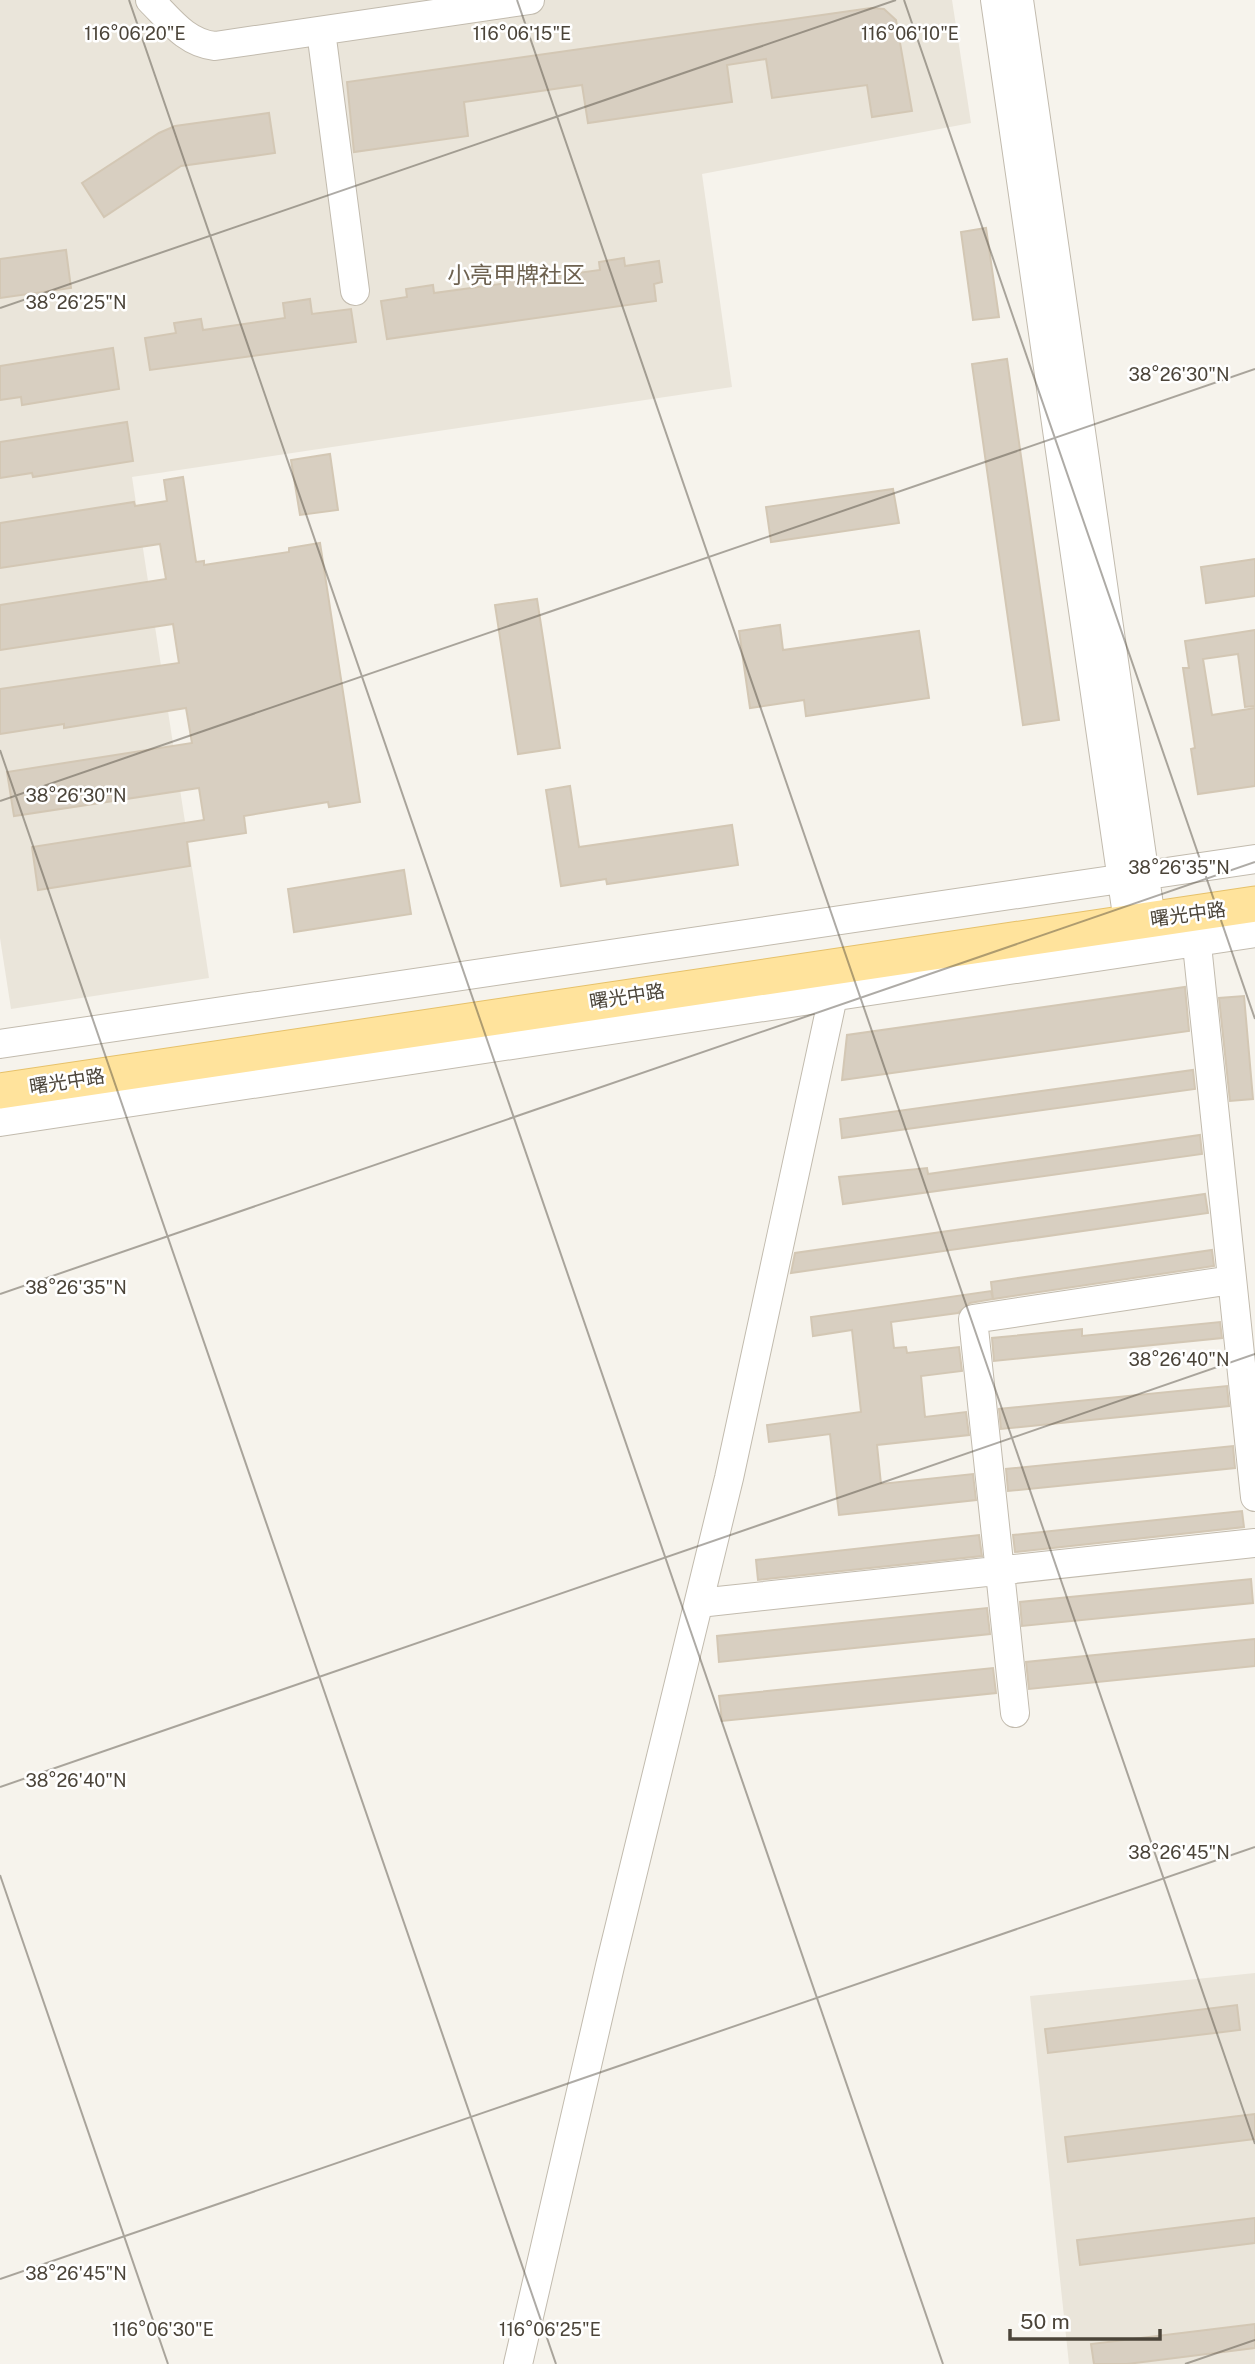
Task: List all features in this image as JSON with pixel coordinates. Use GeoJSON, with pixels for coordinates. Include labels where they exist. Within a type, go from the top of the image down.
{"type":"FeatureCollection","features":[{"type":"Feature","properties":{"kind":"main road","name":"曙光中路"},"geometry":{"type":"LineString","coordinates":[[0,1069],[1255,883]]}},
{"type":"Feature","properties":{"kind":"main road","name":"曙光中路"},"geometry":{"type":"LineString","coordinates":[[0,1091],[837,981],[1136,899],[1195,928],[1255,904]]}},
{"type":"Feature","properties":{"kind":"street"},"geometry":{"type":"LineString","coordinates":[[150,0],[199,45],[215,46],[321,31],[421,8],[530,0]]}},
{"type":"Feature","properties":{"kind":"street"},"geometry":{"type":"LineString","coordinates":[[995,0],[1136,899]]}},
{"type":"Feature","properties":{"kind":"street"},"geometry":{"type":"LineString","coordinates":[[1019,0],[1136,899]]}},
{"type":"Feature","properties":{"kind":"street"},"geometry":{"type":"LineString","coordinates":[[321,31],[355,291]]}},
{"type":"Feature","properties":{"kind":"street"},"geometry":{"type":"LineString","coordinates":[[0,1044],[1136,899],[1255,859]]}},
{"type":"Feature","properties":{"kind":"street"},"geometry":{"type":"LineString","coordinates":[[1195,928],[1255,1497]]}},
{"type":"Feature","properties":{"kind":"street"},"geometry":{"type":"LineString","coordinates":[[0,1122],[837,981],[1195,928],[1255,933]]}},
{"type":"Feature","properties":{"kind":"street"},"geometry":{"type":"LineString","coordinates":[[518,2364],[610,1966],[699,1603],[837,981]]}},
{"type":"Feature","properties":{"kind":"street"},"geometry":{"type":"LineString","coordinates":[[1015,1713],[973,1319],[1232,1280]]}},
{"type":"Feature","properties":{"kind":"street"},"geometry":{"type":"LineString","coordinates":[[699,1603],[1255,1543]]}},
{"type":"Feature","properties":{"kind":"shaded area"},"geometry":{"type":"Polygon","coordinates":[[[0,0],[952,0],[971,123],[702,174],[732,387],[132,477],[209,978],[11,1009],[0,938],[0,0]]]}},
{"type":"Feature","properties":{"kind":"shaded area"},"geometry":{"type":"Polygon","coordinates":[[[1255,1973],[1255,2364],[1069,2364],[1030,1996],[1255,1973]]]}},
{"type":"Feature","properties":{"kind":"building"},"geometry":{"type":"Polygon","coordinates":[[[871,8],[884,9],[896,20],[912,111],[872,117],[867,85],[772,98],[766,59],[727,65],[732,102],[588,123],[582,85],[464,102],[468,136],[354,152],[347,82],[871,8]]]}},
{"type":"Feature","properties":{"kind":"building"},"geometry":{"type":"Polygon","coordinates":[[[269,113],[275,153],[181,166],[104,217],[82,183],[159,133],[175,126],[269,113]]]}},
{"type":"Feature","properties":{"kind":"building"},"geometry":{"type":"Polygon","coordinates":[[[986,228],[999,317],[973,320],[961,232],[986,228]]]}},
{"type":"Feature","properties":{"kind":"building"},"geometry":{"type":"Polygon","coordinates":[[[66,250],[71,288],[0,298],[0,259],[66,250]]]}},
{"type":"Feature","properties":{"kind":"building"},"geometry":{"type":"Polygon","coordinates":[[[624,258],[625,266],[659,261],[662,282],[654,284],[656,301],[387,339],[381,301],[407,297],[406,289],[433,285],[434,293],[508,283],[506,274],[532,270],[533,279],[600,270],[599,262],[624,258]]]}},
{"type":"Feature","properties":{"kind":"building"},"geometry":{"type":"Polygon","coordinates":[[[310,299],[312,314],[351,309],[356,342],[150,370],[145,338],[176,333],[174,323],[201,319],[203,330],[285,318],[283,303],[310,299]]]}},
{"type":"Feature","properties":{"kind":"building"},"geometry":{"type":"Polygon","coordinates":[[[113,348],[119,389],[22,405],[21,397],[0,400],[0,366],[113,348]]]}},
{"type":"Feature","properties":{"kind":"building"},"geometry":{"type":"Polygon","coordinates":[[[1007,359],[1059,720],[1023,725],[972,364],[1007,359]]]}},
{"type":"Feature","properties":{"kind":"building"},"geometry":{"type":"Polygon","coordinates":[[[127,422],[133,461],[33,477],[32,473],[0,478],[0,442],[127,422]]]}},
{"type":"Feature","properties":{"kind":"building"},"geometry":{"type":"Polygon","coordinates":[[[330,454],[338,510],[300,515],[291,460],[330,454]]]}},
{"type":"Feature","properties":{"kind":"building"},"geometry":{"type":"Polygon","coordinates":[[[183,477],[196,562],[204,561],[204,565],[289,552],[289,548],[320,543],[360,802],[329,807],[328,802],[244,816],[246,833],[187,842],[190,866],[38,890],[32,847],[204,820],[199,788],[14,816],[7,772],[192,743],[186,708],[64,728],[64,724],[0,734],[0,689],[179,663],[173,624],[0,650],[0,605],[166,579],[160,544],[0,568],[0,523],[134,502],[135,506],[167,501],[164,480],[183,477]]]}},
{"type":"Feature","properties":{"kind":"building"},"geometry":{"type":"Polygon","coordinates":[[[893,489],[899,523],[771,542],[766,507],[893,489]]]}},
{"type":"Feature","properties":{"kind":"building"},"geometry":{"type":"Polygon","coordinates":[[[1255,559],[1255,596],[1206,603],[1201,567],[1255,559]]]}},
{"type":"Feature","properties":{"kind":"building"},"geometry":{"type":"Polygon","coordinates":[[[537,599],[560,748],[518,754],[495,605],[537,599]]]}},
{"type":"Feature","properties":{"kind":"building"},"geometry":{"type":"Polygon","coordinates":[[[780,625],[783,650],[919,631],[929,698],[806,716],[804,700],[750,708],[739,631],[780,625]]]}},
{"type":"Feature","properties":{"kind":"building"},"geometry":{"type":"Polygon","coordinates":[[[1255,630],[1255,706],[1245,707],[1238,654],[1203,659],[1212,715],[1255,708],[1255,786],[1198,794],[1191,749],[1195,748],[1183,668],[1189,668],[1185,641],[1255,630]]]}},
{"type":"Feature","properties":{"kind":"building"},"geometry":{"type":"Polygon","coordinates":[[[570,786],[579,847],[732,825],[738,865],[607,884],[606,879],[561,886],[546,790],[570,786]]]}},
{"type":"Feature","properties":{"kind":"building"},"geometry":{"type":"Polygon","coordinates":[[[404,870],[411,914],[294,932],[288,889],[404,870]]]}},
{"type":"Feature","properties":{"kind":"building"},"geometry":{"type":"Polygon","coordinates":[[[1185,987],[1189,1031],[842,1080],[847,1035],[1185,987]]]}},
{"type":"Feature","properties":{"kind":"building"},"geometry":{"type":"Polygon","coordinates":[[[1244,996],[1253,1099],[1230,1101],[1219,998],[1244,996]]]}},
{"type":"Feature","properties":{"kind":"building"},"geometry":{"type":"Polygon","coordinates":[[[1193,1070],[1195,1089],[842,1138],[840,1119],[1193,1070]]]}},
{"type":"Feature","properties":{"kind":"building"},"geometry":{"type":"Polygon","coordinates":[[[1200,1135],[1202,1154],[843,1204],[839,1177],[927,1168],[928,1174],[1200,1135]]]}},
{"type":"Feature","properties":{"kind":"building"},"geometry":{"type":"Polygon","coordinates":[[[1205,1194],[1208,1213],[791,1273],[795,1253],[1205,1194]]]}},
{"type":"Feature","properties":{"kind":"building"},"geometry":{"type":"Polygon","coordinates":[[[1212,1250],[1214,1266],[993,1299],[991,1282],[1212,1250]]]}},
{"type":"Feature","properties":{"kind":"building"},"geometry":{"type":"Polygon","coordinates":[[[991,1291],[993,1299],[970,1303],[958,1313],[891,1322],[894,1348],[906,1347],[907,1353],[959,1347],[962,1371],[921,1376],[925,1417],[966,1412],[969,1435],[877,1445],[881,1484],[973,1474],[976,1500],[839,1515],[830,1434],[769,1442],[767,1425],[861,1412],[852,1330],[813,1336],[811,1317],[991,1291]]]}},
{"type":"Feature","properties":{"kind":"building"},"geometry":{"type":"Polygon","coordinates":[[[1220,1322],[1222,1338],[994,1361],[992,1338],[1082,1329],[1082,1336],[1220,1322]]]}},
{"type":"Feature","properties":{"kind":"building"},"geometry":{"type":"Polygon","coordinates":[[[1227,1386],[1229,1406],[1001,1429],[999,1409],[1227,1386]]]}},
{"type":"Feature","properties":{"kind":"building"},"geometry":{"type":"Polygon","coordinates":[[[1233,1446],[1235,1468],[1008,1491],[1006,1469],[1233,1446]]]}},
{"type":"Feature","properties":{"kind":"building"},"geometry":{"type":"Polygon","coordinates":[[[1242,1511],[1244,1527],[1015,1552],[1013,1535],[1242,1511]]]}},
{"type":"Feature","properties":{"kind":"building"},"geometry":{"type":"Polygon","coordinates":[[[979,1535],[982,1556],[758,1580],[756,1560],[979,1535]]]}},
{"type":"Feature","properties":{"kind":"building"},"geometry":{"type":"Polygon","coordinates":[[[1251,1579],[1253,1603],[1022,1626],[1020,1602],[1251,1579]]]}},
{"type":"Feature","properties":{"kind":"building"},"geometry":{"type":"Polygon","coordinates":[[[987,1608],[990,1634],[719,1662],[717,1636],[987,1608]]]}},
{"type":"Feature","properties":{"kind":"building"},"geometry":{"type":"Polygon","coordinates":[[[1255,1639],[1255,1666],[1029,1689],[1026,1662],[1255,1639]]]}},
{"type":"Feature","properties":{"kind":"building"},"geometry":{"type":"Polygon","coordinates":[[[993,1668],[996,1693],[722,1721],[719,1696],[993,1668]]]}},
{"type":"Feature","properties":{"kind":"building"},"geometry":{"type":"Polygon","coordinates":[[[1237,2005],[1240,2030],[1048,2053],[1045,2029],[1237,2005]]]}},
{"type":"Feature","properties":{"kind":"building"},"geometry":{"type":"Polygon","coordinates":[[[1255,2114],[1255,2139],[1068,2162],[1065,2137],[1255,2114]]]}},
{"type":"Feature","properties":{"kind":"building"},"geometry":{"type":"Polygon","coordinates":[[[1255,2218],[1255,2243],[1080,2265],[1077,2240],[1255,2218]]]}},
{"type":"Feature","properties":{"kind":"building"},"geometry":{"type":"Polygon","coordinates":[[[1255,2324],[1255,2348],[1127,2364],[1094,2364],[1091,2344],[1255,2324]]]}},
{"type":"Feature","properties":{"kind":"district","name":"小亮甲牌社区"},"geometry":{"type":"Point","coordinates":[516,274]}}]}
